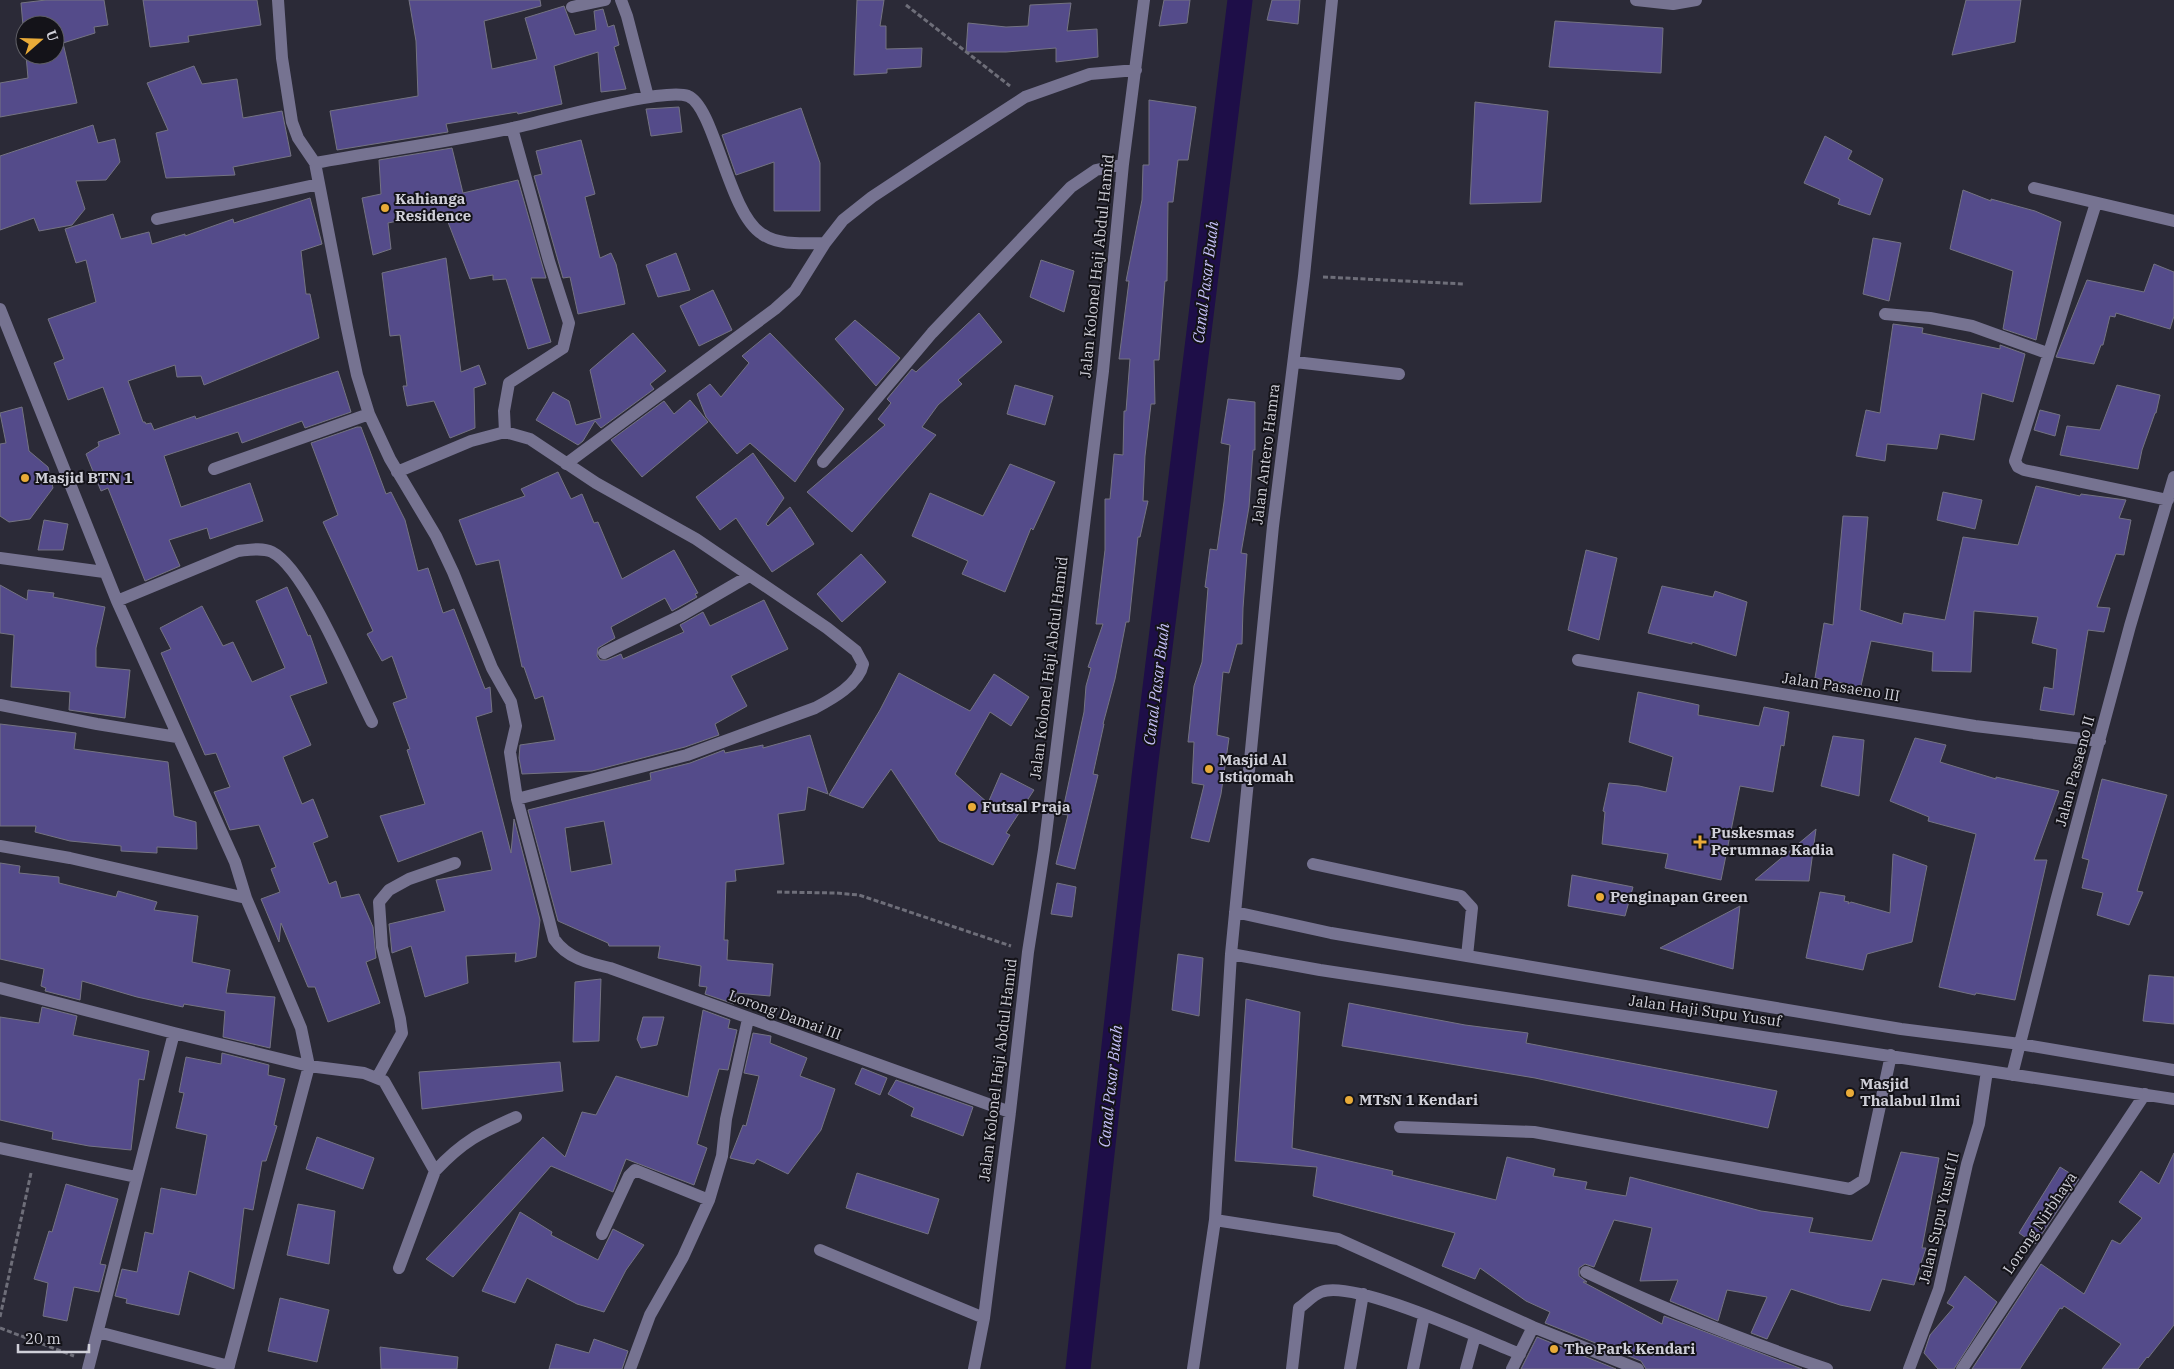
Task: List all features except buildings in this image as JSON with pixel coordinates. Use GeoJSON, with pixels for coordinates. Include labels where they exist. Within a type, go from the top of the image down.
{"type":"FeatureCollection","features":[{"type":"Feature","properties":{"kind":"street"},"geometry":{"type":"LineString","coordinates":[[278,0],[282,58],[292,122],[298,138],[315,163],[357,375],[369,414],[397,472],[436,536],[453,572],[492,668],[510,702],[516,726],[510,752],[517,799],[687,755],[815,708],[830,700],[858,676],[863,664],[856,651],[827,628],[696,539],[566,464],[530,439],[505,432],[471,441],[397,472]]}},
{"type":"Feature","properties":{"kind":"street"},"geometry":{"type":"LineString","coordinates":[[572,7],[604,0]]}},
{"type":"Feature","properties":{"kind":"street"},"geometry":{"type":"LineString","coordinates":[[621,0],[626,10],[648,97]]}},
{"type":"Feature","properties":{"kind":"street","name":"Jalan Kolonel Haji Abdul Hamid"},"geometry":{"type":"LineString","coordinates":[[974,1369],[984,1318],[1028,952],[1044,850],[1103,371],[1123,164],[1144,0]]}},
{"type":"Feature","properties":{"kind":"street","name":"Jalan Antero Hamra"},"geometry":{"type":"LineString","coordinates":[[1193,1369],[1215,1220],[1235,912],[1273,526],[1295,362],[1332,0]]}},
{"type":"Feature","properties":{"kind":"street"},"geometry":{"type":"LineString","coordinates":[[1636,0],[1673,4],[1696,0]]}},
{"type":"Feature","properties":{"kind":"street"},"geometry":{"type":"LineString","coordinates":[[566,464],[775,309],[795,291],[825,243],[843,220],[872,197],[1025,97],[1090,74],[1136,70]]}},
{"type":"Feature","properties":{"kind":"street"},"geometry":{"type":"LineString","coordinates":[[315,163],[512,128],[648,97],[679,94],[688,96],[696,102],[711,132],[741,207],[752,226],[762,235],[782,242],[825,243]]}},
{"type":"Feature","properties":{"kind":"street"},"geometry":{"type":"LineString","coordinates":[[505,432],[504,411],[509,383],[563,348],[569,324],[512,128]]}},
{"type":"Feature","properties":{"kind":"street"},"geometry":{"type":"LineString","coordinates":[[823,462],[932,333],[1071,187],[1096,170],[1123,164]]}},
{"type":"Feature","properties":{"kind":"street"},"geometry":{"type":"LineString","coordinates":[[157,220],[318,184]]}},
{"type":"Feature","properties":{"kind":"street"},"geometry":{"type":"LineString","coordinates":[[2034,188],[2174,221]]}},
{"type":"Feature","properties":{"kind":"street"},"geometry":{"type":"LineString","coordinates":[[2096,203],[2015,461],[2018,467],[2024,470],[2168,500]]}},
{"type":"Feature","properties":{"kind":"street"},"geometry":{"type":"LineString","coordinates":[[0,309],[116,601],[235,862],[246,898],[301,1028],[309,1066],[229,1367],[98,1332]]}},
{"type":"Feature","properties":{"kind":"street"},"geometry":{"type":"LineString","coordinates":[[1885,314],[1930,318],[1972,326],[2048,354]]}},
{"type":"Feature","properties":{"kind":"street"},"geometry":{"type":"LineString","coordinates":[[1295,362],[1399,374]]}},
{"type":"Feature","properties":{"kind":"street"},"geometry":{"type":"LineString","coordinates":[[214,469],[369,414]]}},
{"type":"Feature","properties":{"kind":"street","name":"Jalan Pasaeno II"},"geometry":{"type":"LineString","coordinates":[[2012,1075],[2056,901],[2130,626],[2174,477]]}},
{"type":"Feature","properties":{"kind":"street"},"geometry":{"type":"LineString","coordinates":[[116,601],[238,551],[254,549],[271,551],[283,560],[310,597],[372,722]]}},
{"type":"Feature","properties":{"kind":"street"},"geometry":{"type":"LineString","coordinates":[[0,558],[104,572]]}},
{"type":"Feature","properties":{"kind":"street"},"geometry":{"type":"LineString","coordinates":[[604,653],[682,615],[749,576]]}},
{"type":"Feature","properties":{"kind":"street","name":"Jalan Pasaeno III"},"geometry":{"type":"LineString","coordinates":[[1578,660],[1975,726],[2100,741]]}},
{"type":"Feature","properties":{"kind":"street"},"geometry":{"type":"LineString","coordinates":[[0,705],[177,737]]}},
{"type":"Feature","properties":{"kind":"street","name":"Lorong Damai III"},"geometry":{"type":"LineString","coordinates":[[517,799],[554,939],[561,949],[588,963],[610,968],[1010,1112]]}},
{"type":"Feature","properties":{"kind":"street"},"geometry":{"type":"LineString","coordinates":[[0,846],[70,858],[246,898]]}},
{"type":"Feature","properties":{"kind":"street"},"geometry":{"type":"LineString","coordinates":[[377,1078],[402,1034],[400,1018],[382,947],[379,902],[389,890],[409,879],[455,863]]}},
{"type":"Feature","properties":{"kind":"street"},"geometry":{"type":"LineString","coordinates":[[1313,864],[1461,896],[1472,908],[1467,956]]}},
{"type":"Feature","properties":{"kind":"street","name":"Jalan Haji Supu Yusuf"},"geometry":{"type":"LineString","coordinates":[[1235,912],[1331,933],[1467,956],[1901,1029],[2020,1044],[2174,1070]]}},
{"type":"Feature","properties":{"kind":"street","name":"Jalan Haji Supu Yusuf"},"geometry":{"type":"LineString","coordinates":[[1231,954],[1330,972],[2174,1099]]}},
{"type":"Feature","properties":{"kind":"street"},"geometry":{"type":"LineString","coordinates":[[0,988],[309,1066],[364,1073],[377,1078],[384,1081],[396,1099],[436,1171]]}},
{"type":"Feature","properties":{"kind":"street"},"geometry":{"type":"LineString","coordinates":[[630,1369],[650,1315],[683,1257],[709,1200],[722,1156],[726,1119],[748,1019]]}},
{"type":"Feature","properties":{"kind":"street"},"geometry":{"type":"LineString","coordinates":[[89,1365],[174,1033]]}},
{"type":"Feature","properties":{"kind":"street"},"geometry":{"type":"LineString","coordinates":[[1400,1127],[1534,1132],[1850,1189],[1864,1180],[1891,1055]]}},
{"type":"Feature","properties":{"kind":"street","name":"Jalan Supu Yusuf II"},"geometry":{"type":"LineString","coordinates":[[1909,1369],[1939,1289],[1967,1164],[1979,1124],[1987,1071]]}},
{"type":"Feature","properties":{"kind":"street","name":"Lorong Nirbhaya"},"geometry":{"type":"LineString","coordinates":[[1962,1369],[2145,1094]]}},
{"type":"Feature","properties":{"kind":"street"},"geometry":{"type":"LineString","coordinates":[[399,1268],[436,1171],[454,1151],[478,1134],[516,1117]]}},
{"type":"Feature","properties":{"kind":"street"},"geometry":{"type":"LineString","coordinates":[[0,1148],[136,1177]]}},
{"type":"Feature","properties":{"kind":"street"},"geometry":{"type":"LineString","coordinates":[[602,1234],[628,1176],[635,1170],[709,1200]]}},
{"type":"Feature","properties":{"kind":"street"},"geometry":{"type":"LineString","coordinates":[[1215,1220],[1338,1239],[1533,1327],[1638,1369]]}},
{"type":"Feature","properties":{"kind":"street"},"geometry":{"type":"LineString","coordinates":[[820,1250],[984,1318]]}},
{"type":"Feature","properties":{"kind":"street"},"geometry":{"type":"LineString","coordinates":[[1586,1272],[1633,1295],[1736,1338],[1828,1369]]}},
{"type":"Feature","properties":{"kind":"street"},"geometry":{"type":"LineString","coordinates":[[1292,1369],[1299,1308],[1321,1292],[1342,1289],[1364,1294],[1520,1354]]}},
{"type":"Feature","properties":{"kind":"street"},"geometry":{"type":"LineString","coordinates":[[1350,1369],[1364,1294]]}},
{"type":"Feature","properties":{"kind":"street"},"geometry":{"type":"LineString","coordinates":[[1413,1369],[1424,1316]]}},
{"type":"Feature","properties":{"kind":"street"},"geometry":{"type":"LineString","coordinates":[[1512,1369],[1533,1327]]}},
{"type":"Feature","properties":{"kind":"street"},"geometry":{"type":"LineString","coordinates":[[1466,1369],[1475,1336]]}},
{"type":"Feature","properties":{"kind":"path"},"geometry":{"type":"LineString","coordinates":[[906,5],[979,64],[1025,97]]}},
{"type":"Feature","properties":{"kind":"path"},"geometry":{"type":"LineString","coordinates":[[1304,276],[1465,284]]}},
{"type":"Feature","properties":{"kind":"path"},"geometry":{"type":"LineString","coordinates":[[777,892],[836,893],[859,896],[1028,952]]}},
{"type":"Feature","properties":{"kind":"path"},"geometry":{"type":"LineString","coordinates":[[0,1317],[34,1155]]}},
{"type":"Feature","properties":{"kind":"path"},"geometry":{"type":"LineString","coordinates":[[0,1328],[89,1365]]}},
{"type":"Feature","properties":{"kind":"waterway","name":"Canal Pasar Buah"},"geometry":{"type":"LineString","coordinates":[[1078,1369],[1144,777],[1240,0]]}},
{"type":"Feature","properties":{"kind":"place","name":"Kahianga Residence"},"geometry":{"type":"Point","coordinates":[385,208]}},
{"type":"Feature","properties":{"kind":"place","name":"Masjid BTN 1"},"geometry":{"type":"Point","coordinates":[25,478]}},
{"type":"Feature","properties":{"kind":"place","name":"Masjid Al Istiqomah"},"geometry":{"type":"Point","coordinates":[1209,769]}},
{"type":"Feature","properties":{"kind":"place","name":"Futsal Praja"},"geometry":{"type":"Point","coordinates":[972,807]}},
{"type":"Feature","properties":{"kind":"place","name":"Puskesmas Perumnas Kadia"},"geometry":{"type":"Point","coordinates":[1700,842]}},
{"type":"Feature","properties":{"kind":"place","name":"Penginapan Green"},"geometry":{"type":"Point","coordinates":[1600,897]}},
{"type":"Feature","properties":{"kind":"place","name":"Masjid Thalabul Ilmi"},"geometry":{"type":"Point","coordinates":[1850,1093]}},
{"type":"Feature","properties":{"kind":"place","name":"MTsN 1 Kendari"},"geometry":{"type":"Point","coordinates":[1349,1100]}},
{"type":"Feature","properties":{"kind":"place","name":"The Park Kendari"},"geometry":{"type":"Point","coordinates":[1554,1349]}}]}
